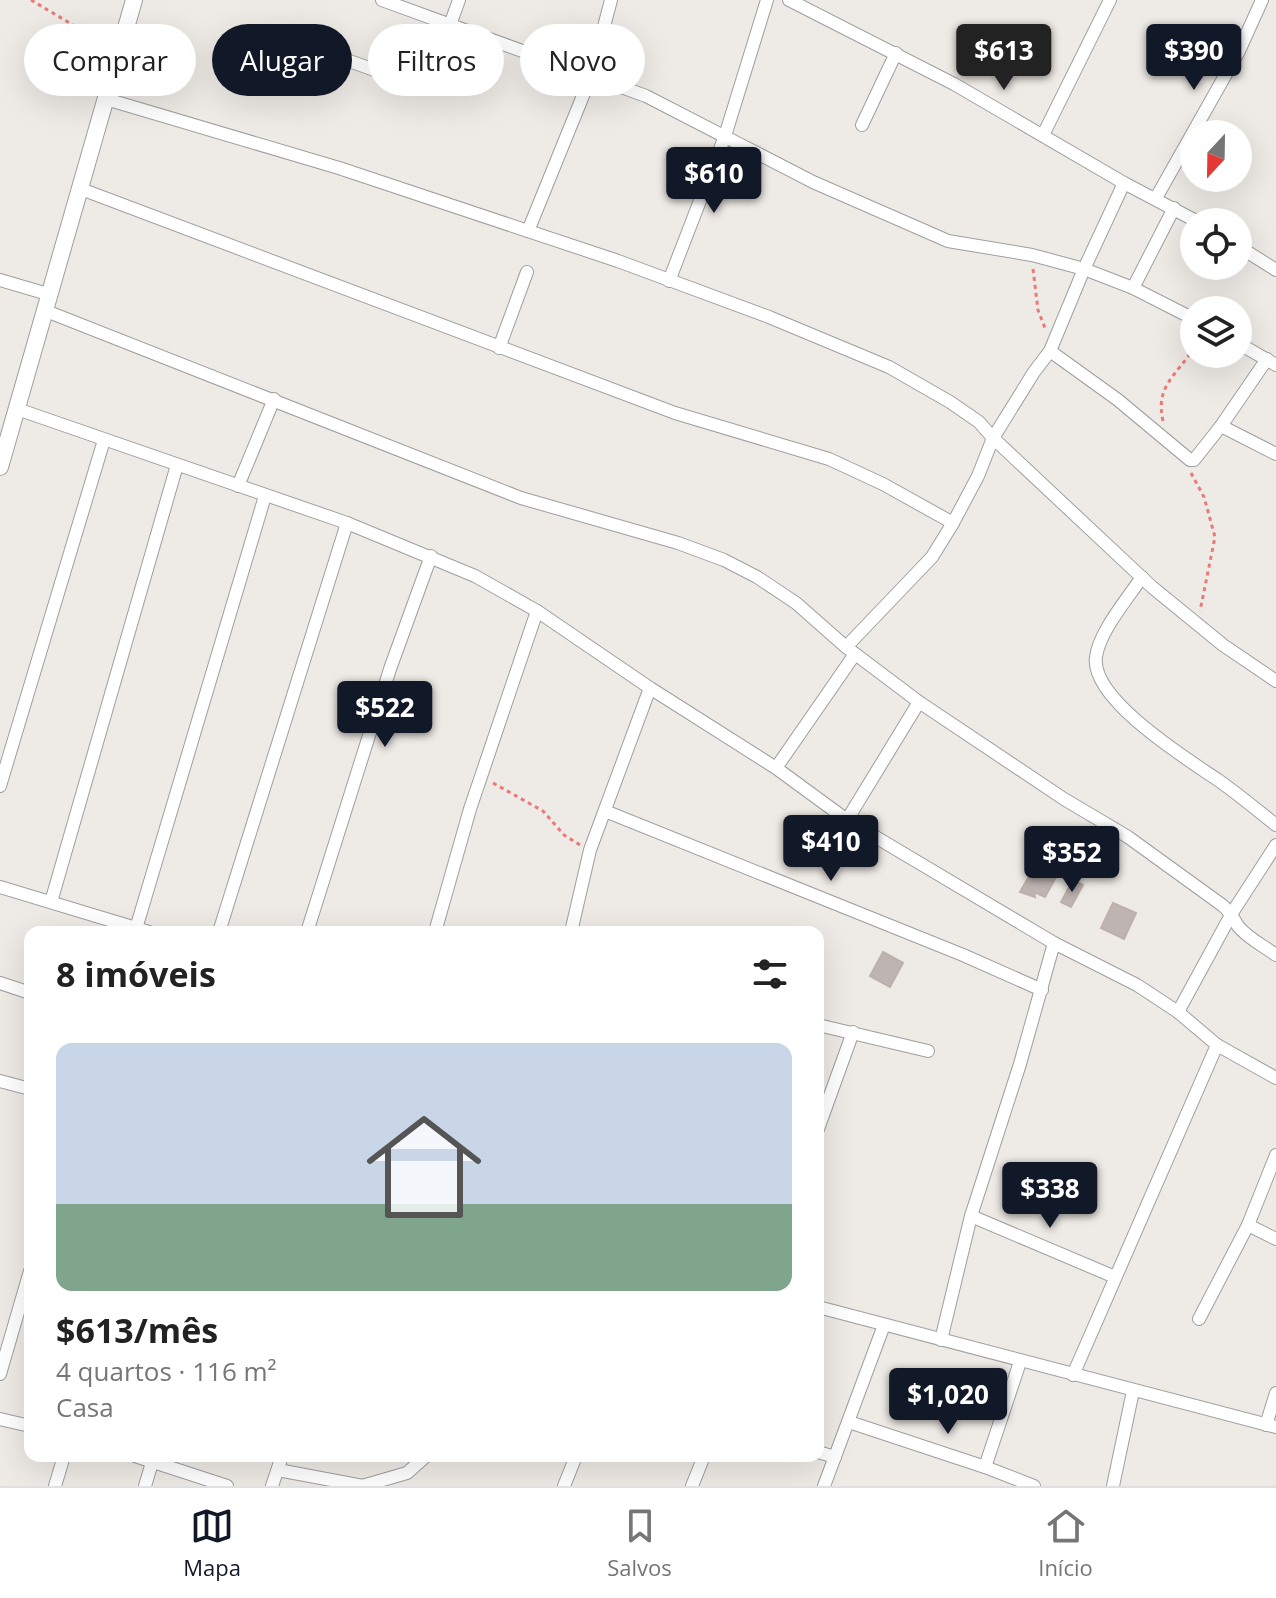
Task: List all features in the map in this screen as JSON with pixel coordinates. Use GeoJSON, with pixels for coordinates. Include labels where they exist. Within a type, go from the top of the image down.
{"type":"FeatureCollection","features":[{"type":"Feature","properties":{"kind":"street"},"geometry":{"type":"LineString","coordinates":[[127,24],[134,0]]}},
{"type":"Feature","properties":{"kind":"street"},"geometry":{"type":"LineString","coordinates":[[382,0],[446,24]]}},
{"type":"Feature","properties":{"kind":"street"},"geometry":{"type":"LineString","coordinates":[[452,24],[459,0]]}},
{"type":"Feature","properties":{"kind":"street"},"geometry":{"type":"LineString","coordinates":[[605,24],[611,0]]}},
{"type":"Feature","properties":{"kind":"street"},"geometry":{"type":"LineString","coordinates":[[669,281],[725,136],[767,0]]}},
{"type":"Feature","properties":{"kind":"street"},"geometry":{"type":"LineString","coordinates":[[789,0],[896,53],[1124,183],[1180,212]]}},
{"type":"Feature","properties":{"kind":"street"},"geometry":{"type":"LineString","coordinates":[[1043,135],[1110,0]]}},
{"type":"Feature","properties":{"kind":"street"},"geometry":{"type":"LineString","coordinates":[[1156,198],[1239,51],[1262,0]]}},
{"type":"Feature","properties":{"kind":"street"},"geometry":{"type":"LineString","coordinates":[[862,125],[896,53]]}},
{"type":"Feature","properties":{"kind":"street"},"geometry":{"type":"LineString","coordinates":[[0,467],[107,96]]}},
{"type":"Feature","properties":{"kind":"street"},"geometry":{"type":"LineString","coordinates":[[528,231],[583,96]]}},
{"type":"Feature","properties":{"kind":"street"},"geometry":{"type":"LineString","coordinates":[[643,96],[667,105],[813,182],[948,241],[1032,255],[1084,269],[1133,288],[1180,312]]}},
{"type":"Feature","properties":{"kind":"street"},"geometry":{"type":"LineString","coordinates":[[106,99],[339,168],[618,261],[769,317],[889,367],[979,422],[1142,577],[1196,624],[1276,681]]}},
{"type":"Feature","properties":{"kind":"street"},"geometry":{"type":"LineString","coordinates":[[776,768],[850,650],[932,557],[953,523],[978,476],[993,438],[1050,351],[1124,183]]}},
{"type":"Feature","properties":{"kind":"street"},"geometry":{"type":"LineString","coordinates":[[81,189],[689,418],[829,459],[913,499],[953,523]]}},
{"type":"Feature","properties":{"kind":"street"},"geometry":{"type":"LineString","coordinates":[[1133,288],[1174,208]]}},
{"type":"Feature","properties":{"kind":"street"},"geometry":{"type":"LineString","coordinates":[[1252,255],[1276,270]]}},
{"type":"Feature","properties":{"kind":"street"},"geometry":{"type":"LineString","coordinates":[[499,348],[527,272]]}},
{"type":"Feature","properties":{"kind":"street"},"geometry":{"type":"LineString","coordinates":[[0,280],[274,399],[543,506],[678,543],[724,560],[757,577],[796,603],[850,650],[919,702],[1064,799],[1128,837],[1232,913],[1248,935],[1276,955]]}},
{"type":"Feature","properties":{"kind":"street"},"geometry":{"type":"LineString","coordinates":[[1050,351],[1194,460],[1272,362],[1252,351]]}},
{"type":"Feature","properties":{"kind":"street"},"geometry":{"type":"LineString","coordinates":[[238,486],[274,399]]}},
{"type":"Feature","properties":{"kind":"street"},"geometry":{"type":"LineString","coordinates":[[17,409],[347,523],[475,576],[537,611],[776,768],[847,820],[1054,943],[1137,985],[1178,1012],[1217,1045],[1276,1078]]}},
{"type":"Feature","properties":{"kind":"street"},"geometry":{"type":"LineString","coordinates":[[1221,426],[1276,454]]}},
{"type":"Feature","properties":{"kind":"street"},"geometry":{"type":"LineString","coordinates":[[0,786],[104,440]]}},
{"type":"Feature","properties":{"kind":"street"},"geometry":{"type":"LineString","coordinates":[[51,902],[177,465]]}},
{"type":"Feature","properties":{"kind":"street"},"geometry":{"type":"LineString","coordinates":[[141,926],[265,496]]}},
{"type":"Feature","properties":{"kind":"street"},"geometry":{"type":"LineString","coordinates":[[221,926],[347,523]]}},
{"type":"Feature","properties":{"kind":"street"},"geometry":{"type":"LineString","coordinates":[[309,926],[390,669],[431,556]]}},
{"type":"Feature","properties":{"kind":"street"},"geometry":{"type":"LineString","coordinates":[[1142,577],[1108,628],[1096,656],[1097,672],[1130,715],[1276,825]]}},
{"type":"Feature","properties":{"kind":"street"},"geometry":{"type":"LineString","coordinates":[[437,926],[481,778],[537,611]]}},
{"type":"Feature","properties":{"kind":"street"},"geometry":{"type":"LineString","coordinates":[[572,926],[590,850],[650,688]]}},
{"type":"Feature","properties":{"kind":"street"},"geometry":{"type":"LineString","coordinates":[[847,820],[919,702]]}},
{"type":"Feature","properties":{"kind":"street"},"geometry":{"type":"LineString","coordinates":[[605,811],[963,955],[1042,990]]}},
{"type":"Feature","properties":{"kind":"street"},"geometry":{"type":"LineString","coordinates":[[1178,1012],[1232,913],[1276,845]]}},
{"type":"Feature","properties":{"kind":"street"},"geometry":{"type":"LineString","coordinates":[[0,887],[127,926]]}},
{"type":"Feature","properties":{"kind":"street"},"geometry":{"type":"LineString","coordinates":[[941,1340],[971,1216],[1054,943]]}},
{"type":"Feature","properties":{"kind":"street"},"geometry":{"type":"LineString","coordinates":[[0,983],[24,991]]}},
{"type":"Feature","properties":{"kind":"street"},"geometry":{"type":"LineString","coordinates":[[824,1026],[928,1051]]}},
{"type":"Feature","properties":{"kind":"street"},"geometry":{"type":"LineString","coordinates":[[824,1110],[853,1032]]}},
{"type":"Feature","properties":{"kind":"street"},"geometry":{"type":"LineString","coordinates":[[1073,1375],[1217,1045]]}},
{"type":"Feature","properties":{"kind":"street"},"geometry":{"type":"LineString","coordinates":[[0,1081],[24,1087]]}},
{"type":"Feature","properties":{"kind":"street"},"geometry":{"type":"LineString","coordinates":[[1199,1319],[1248,1225],[1276,1155]]}},
{"type":"Feature","properties":{"kind":"street"},"geometry":{"type":"LineString","coordinates":[[971,1216],[1115,1277]]}},
{"type":"Feature","properties":{"kind":"street"},"geometry":{"type":"LineString","coordinates":[[1248,1225],[1276,1239]]}},
{"type":"Feature","properties":{"kind":"street"},"geometry":{"type":"LineString","coordinates":[[0,1374],[24,1292]]}},
{"type":"Feature","properties":{"kind":"street"},"geometry":{"type":"LineString","coordinates":[[824,1309],[1271,1426],[1276,1393]]}},
{"type":"Feature","properties":{"kind":"street"},"geometry":{"type":"LineString","coordinates":[[824,1486],[884,1325]]}},
{"type":"Feature","properties":{"kind":"street"},"geometry":{"type":"LineString","coordinates":[[985,1467],[1020,1362]]}},
{"type":"Feature","properties":{"kind":"street"},"geometry":{"type":"LineString","coordinates":[[1115,1485],[1133,1391]]}},
{"type":"Feature","properties":{"kind":"street"},"geometry":{"type":"LineString","coordinates":[[0,1419],[24,1425]]}},
{"type":"Feature","properties":{"kind":"street"},"geometry":{"type":"LineString","coordinates":[[849,1422],[1034,1486]]}},
{"type":"Feature","properties":{"kind":"street"},"geometry":{"type":"LineString","coordinates":[[824,1454],[835,1457]]}},
{"type":"Feature","properties":{"kind":"street"},"geometry":{"type":"LineString","coordinates":[[55,1486],[62,1462]]}},
{"type":"Feature","properties":{"kind":"street"},"geometry":{"type":"LineString","coordinates":[[145,1486],[152,1462]]}},
{"type":"Feature","properties":{"kind":"street"},"geometry":{"type":"LineString","coordinates":[[161,1462],[227,1486]]}},
{"type":"Feature","properties":{"kind":"street"},"geometry":{"type":"LineString","coordinates":[[272,1486],[280,1462]]}},
{"type":"Feature","properties":{"kind":"street"},"geometry":{"type":"LineString","coordinates":[[278,1470],[363,1486],[407,1473],[419,1462]]}},
{"type":"Feature","properties":{"kind":"street"},"geometry":{"type":"LineString","coordinates":[[564,1486],[574,1462]]}},
{"type":"Feature","properties":{"kind":"street"},"geometry":{"type":"LineString","coordinates":[[692,1486],[702,1462]]}},
{"type":"Feature","properties":{"kind":"path"},"geometry":{"type":"LineString","coordinates":[[31,0],[72,24]]}},
{"type":"Feature","properties":{"kind":"path"},"geometry":{"type":"LineString","coordinates":[[1032,255],[1038,310],[1049,338],[1050,351]]}},
{"type":"Feature","properties":{"kind":"path"},"geometry":{"type":"LineString","coordinates":[[1180,366],[1162,390],[1160,405],[1163,421],[1204,497],[1215,537],[1210,572],[1196,624]]}},
{"type":"Feature","properties":{"kind":"path"},"geometry":{"type":"LineString","coordinates":[[481,778],[527,800],[543,811],[564,835],[590,850]]}},
{"type":"Feature","properties":{"kind":"building"},"geometry":{"type":"Polygon","coordinates":[[[1035,866],[1056,877],[1045,897],[1034,892],[1035,897],[1020,892],[1035,866]]]}},
{"type":"Feature","properties":{"kind":"building"},"geometry":{"type":"Polygon","coordinates":[[[1073,880],[1083,885],[1071,907],[1061,902],[1073,880]]]}},
{"type":"Feature","properties":{"kind":"building"},"geometry":{"type":"Polygon","coordinates":[[[1113,903],[1136,913],[1124,939],[1101,928],[1113,903]]]}},
{"type":"Feature","properties":{"kind":"building"},"geometry":{"type":"Polygon","coordinates":[[[883,952],[903,963],[890,987],[870,976],[883,952]]]}}]}
